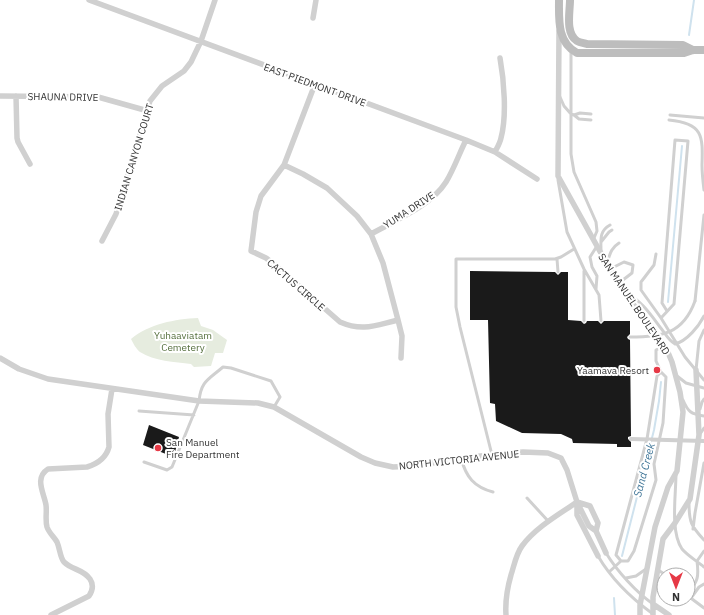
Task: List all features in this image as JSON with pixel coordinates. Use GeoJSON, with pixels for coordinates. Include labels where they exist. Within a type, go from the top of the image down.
{"type":"FeatureCollection","features":[{"type":"Feature","properties":{"kind":"main road"},"geometry":{"type":"LineString","coordinates":[[559,0],[559,26],[567,46],[574,51],[586,54],[684,54],[701,51]]}},
{"type":"Feature","properties":{"kind":"main road"},"geometry":{"type":"LineString","coordinates":[[570,0],[570,30],[573,37],[578,42],[587,44],[683,45],[701,51]]}},
{"type":"Feature","properties":{"kind":"street","name":"EAST PIEDMONT DRIVE"},"geometry":{"type":"LineString","coordinates":[[89,0],[201,41],[271,69],[466,140],[495,152],[537,179]]}},
{"type":"Feature","properties":{"kind":"street","name":"INDIAN CANYON COURT"},"geometry":{"type":"LineString","coordinates":[[102,241],[116,214],[150,101],[162,86],[184,71],[191,62],[201,41],[216,0]]}},
{"type":"Feature","properties":{"kind":"street"},"geometry":{"type":"LineString","coordinates":[[313,18],[316,0]]}},
{"type":"Feature","properties":{"kind":"street","name":"SAN MANUEL BOULEVARD"},"geometry":{"type":"LineString","coordinates":[[559,26],[558,176],[594,239],[599,244],[602,256],[608,267],[624,292],[664,346],[677,376],[683,412],[676,471],[668,487],[655,527],[640,605],[640,615]]}},
{"type":"Feature","properties":{"kind":"street"},"geometry":{"type":"LineString","coordinates":[[495,152],[501,140],[503,128],[503,73],[500,58]]}},
{"type":"Feature","properties":{"kind":"street","name":"CACTUS CIRCLE"},"geometry":{"type":"LineString","coordinates":[[315,84],[284,165],[261,196],[256,212],[251,251],[266,258],[275,265],[340,322],[351,327],[361,328],[398,320]]}},
{"type":"Feature","properties":{"kind":"street","name":"SHAUNA DRIVE"},"geometry":{"type":"LineString","coordinates":[[0,96],[98,97],[148,111]]}},
{"type":"Feature","properties":{"kind":"street"},"geometry":{"type":"LineString","coordinates":[[16,96],[17,138],[30,164]]}},
{"type":"Feature","properties":{"kind":"street","name":"YUMA DRIVE"},"geometry":{"type":"LineString","coordinates":[[370,234],[409,213],[438,192],[446,182],[466,140]]}},
{"type":"Feature","properties":{"kind":"street"},"geometry":{"type":"LineString","coordinates":[[284,165],[327,188],[356,216],[370,234],[383,263],[398,320],[402,336],[401,358]]}},
{"type":"Feature","properties":{"kind":"street","name":"NORTH VICTORIA AVENUE"},"geometry":{"type":"LineString","coordinates":[[0,358],[19,369],[48,378],[112,389],[199,401],[258,403],[274,407],[361,457],[376,463],[393,467],[413,466],[461,458],[492,455],[539,452],[548,453],[561,458],[567,470],[577,502]]}},
{"type":"Feature","properties":{"kind":"street"},"geometry":{"type":"LineString","coordinates":[[658,567],[663,539],[690,499],[701,415],[696,387],[696,370]]}},
{"type":"Feature","properties":{"kind":"street"},"geometry":{"type":"LineString","coordinates":[[51,615],[89,596],[92,592],[92,586],[86,574],[66,564],[61,557],[57,542],[48,528],[46,505],[41,488],[41,478],[48,469],[86,467],[104,458],[109,447],[108,414],[112,389]]}},
{"type":"Feature","properties":{"kind":"street"},"geometry":{"type":"LineString","coordinates":[[631,439],[704,441]]}},
{"type":"Feature","properties":{"kind":"street"},"geometry":{"type":"LineString","coordinates":[[506,615],[505,605],[508,586],[519,552],[528,539],[577,502]]}},
{"type":"Feature","properties":{"kind":"street"},"geometry":{"type":"LineString","coordinates":[[577,502],[590,506],[598,523],[596,531]]}},
{"type":"Feature","properties":{"kind":"street"},"geometry":{"type":"LineString","coordinates":[[577,502],[589,526],[596,531],[606,553]]}},
{"type":"Feature","properties":{"kind":"street"},"geometry":{"type":"LineString","coordinates":[[577,502],[577,515],[598,556]]}},
{"type":"Feature","properties":{"kind":"street"},"geometry":{"type":"LineString","coordinates":[[654,615],[653,604],[656,579]]}},
{"type":"Feature","properties":{"kind":"street"},"geometry":{"type":"LineString","coordinates":[[653,604],[669,615]]}},
{"type":"Feature","properties":{"kind":"lane"},"geometry":{"type":"LineString","coordinates":[[574,51],[572,154],[574,172],[596,222],[594,239]]}},
{"type":"Feature","properties":{"kind":"lane"},"geometry":{"type":"LineString","coordinates":[[558,93],[564,106],[579,119],[591,120]]}},
{"type":"Feature","properties":{"kind":"lane"},"geometry":{"type":"LineString","coordinates":[[573,114],[591,114]]}},
{"type":"Feature","properties":{"kind":"lane"},"geometry":{"type":"LineString","coordinates":[[670,115],[704,118]]}},
{"type":"Feature","properties":{"kind":"lane"},"geometry":{"type":"LineString","coordinates":[[669,120],[688,124],[697,130],[702,139],[704,190]]}},
{"type":"Feature","properties":{"kind":"lane"},"geometry":{"type":"LineString","coordinates":[[661,318],[674,304],[688,141],[675,140],[662,303],[667,311]]}},
{"type":"Feature","properties":{"kind":"lane"},"geometry":{"type":"LineString","coordinates":[[558,176],[567,232],[601,302],[601,321]]}},
{"type":"Feature","properties":{"kind":"lane"},"geometry":{"type":"LineString","coordinates":[[630,337],[664,335],[676,329],[685,322],[692,311],[695,301],[704,215]]}},
{"type":"Feature","properties":{"kind":"lane"},"geometry":{"type":"LineString","coordinates":[[599,244],[602,232],[610,225]]}},
{"type":"Feature","properties":{"kind":"lane"},"geometry":{"type":"LineString","coordinates":[[596,290],[597,276],[592,267],[590,257],[599,244],[612,230]]}},
{"type":"Feature","properties":{"kind":"lane"},"geometry":{"type":"LineString","coordinates":[[619,243],[614,246],[610,252],[608,267],[624,262],[632,265],[632,273],[619,283]]}},
{"type":"Feature","properties":{"kind":"lane"},"geometry":{"type":"LineString","coordinates":[[492,455],[457,315],[456,259],[557,258],[574,249]]}},
{"type":"Feature","properties":{"kind":"lane"},"geometry":{"type":"LineString","coordinates":[[656,254],[654,265],[641,282],[641,290],[678,343],[685,356],[704,380]]}},
{"type":"Feature","properties":{"kind":"lane"},"geometry":{"type":"LineString","coordinates":[[557,258],[558,272]]}},
{"type":"Feature","properties":{"kind":"lane"},"geometry":{"type":"LineString","coordinates":[[584,269],[584,321]]}},
{"type":"Feature","properties":{"kind":"lane"},"geometry":{"type":"LineString","coordinates":[[624,292],[634,297],[648,312],[668,338],[675,344],[694,331],[704,316]]}},
{"type":"Feature","properties":{"kind":"lane"},"geometry":{"type":"LineString","coordinates":[[696,370],[700,341],[704,330]]}},
{"type":"Feature","properties":{"kind":"lane"},"geometry":{"type":"LineString","coordinates":[[609,572],[621,561],[628,560],[634,551],[656,480],[654,464],[663,423],[666,377],[661,372],[656,361],[656,350],[664,346]]}},
{"type":"Feature","properties":{"kind":"lane"},"geometry":{"type":"LineString","coordinates":[[144,462],[167,470],[172,467],[194,415],[199,401],[200,390],[203,384],[223,367],[231,368],[271,381],[280,398],[274,407]]}},
{"type":"Feature","properties":{"kind":"lane"},"geometry":{"type":"LineString","coordinates":[[621,561],[616,555],[647,439],[657,376],[661,372]]}},
{"type":"Feature","properties":{"kind":"lane"},"geometry":{"type":"LineString","coordinates":[[677,376],[686,383],[704,388]]}},
{"type":"Feature","properties":{"kind":"lane"},"geometry":{"type":"LineString","coordinates":[[680,392],[686,409],[693,414],[701,415],[702,402],[704,399]]}},
{"type":"Feature","properties":{"kind":"lane"},"geometry":{"type":"LineString","coordinates":[[138,411],[194,415]]}},
{"type":"Feature","properties":{"kind":"lane"},"geometry":{"type":"LineString","coordinates":[[699,435],[704,428]]}},
{"type":"Feature","properties":{"kind":"lane"},"geometry":{"type":"LineString","coordinates":[[461,458],[468,476],[483,489],[493,492]]}},
{"type":"Feature","properties":{"kind":"lane"},"geometry":{"type":"LineString","coordinates":[[693,529],[704,464]]}},
{"type":"Feature","properties":{"kind":"lane"},"geometry":{"type":"LineString","coordinates":[[676,471],[675,523],[678,538],[682,548],[704,567]]}},
{"type":"Feature","properties":{"kind":"lane"},"geometry":{"type":"LineString","coordinates":[[527,498],[549,522]]}},
{"type":"Feature","properties":{"kind":"lane"},"geometry":{"type":"LineString","coordinates":[[690,499],[689,516],[693,529],[704,540]]}},
{"type":"Feature","properties":{"kind":"lane"},"geometry":{"type":"LineString","coordinates":[[696,584],[698,579],[697,561],[704,551]]}},
{"type":"Feature","properties":{"kind":"lane"},"geometry":{"type":"LineString","coordinates":[[606,553],[642,596],[653,604]]}},
{"type":"Feature","properties":{"kind":"lane"},"geometry":{"type":"LineString","coordinates":[[598,556],[627,594],[654,615]]}},
{"type":"Feature","properties":{"kind":"lane"},"geometry":{"type":"LineString","coordinates":[[626,578],[636,576],[643,572],[647,567]]}},
{"type":"Feature","properties":{"kind":"lane"},"geometry":{"type":"LineString","coordinates":[[696,602],[704,608]]}},
{"type":"Feature","properties":{"kind":"green space","name":"Yuhaaviatam Cemetery"},"geometry":{"type":"Polygon","coordinates":[[[198,318],[201,326],[213,330],[227,340],[223,353],[215,353],[211,366],[194,367],[191,364],[165,361],[146,355],[139,351],[131,339],[154,326],[163,323],[198,318]]]}},
{"type":"Feature","properties":{"kind":"building"},"geometry":{"type":"Polygon","coordinates":[[[470,271],[555,272],[558,275],[561,272],[568,272],[568,320],[581,321],[584,324],[587,321],[598,321],[601,324],[604,321],[630,321],[630,334],[627,337],[630,340],[631,436],[628,437],[628,439],[631,442],[631,447],[617,447],[617,444],[573,443],[572,439],[561,434],[522,433],[496,421],[495,404],[490,403],[488,320],[470,320],[470,271]]]}},
{"type":"Feature","properties":{"kind":"building"},"geometry":{"type":"Polygon","coordinates":[[[149,425],[179,437],[175,452],[173,451],[171,456],[143,445],[149,425]]]}},
{"type":"Feature","properties":{"kind":"waterway","name":"Sand Creek"},"geometry":{"type":"LineString","coordinates":[[689,35],[694,0]]}},
{"type":"Feature","properties":{"kind":"waterway","name":"Sand Creek"},"geometry":{"type":"LineString","coordinates":[[668,302],[682,146]]}},
{"type":"Feature","properties":{"kind":"waterway","name":"Sand Creek"},"geometry":{"type":"LineString","coordinates":[[622,556],[654,430],[661,382]]}},
{"type":"Feature","properties":{"kind":"waterway","name":"Sand Creek"},"geometry":{"type":"LineString","coordinates":[[614,598],[615,615]]}},
{"type":"Feature","properties":{"kind":"place","name":"Yaamava Resort"},"geometry":{"type":"Point","coordinates":[657,370]}},
{"type":"Feature","properties":{"kind":"place","name":"San Manuel Fire Department"},"geometry":{"type":"Point","coordinates":[158,448]}}]}
